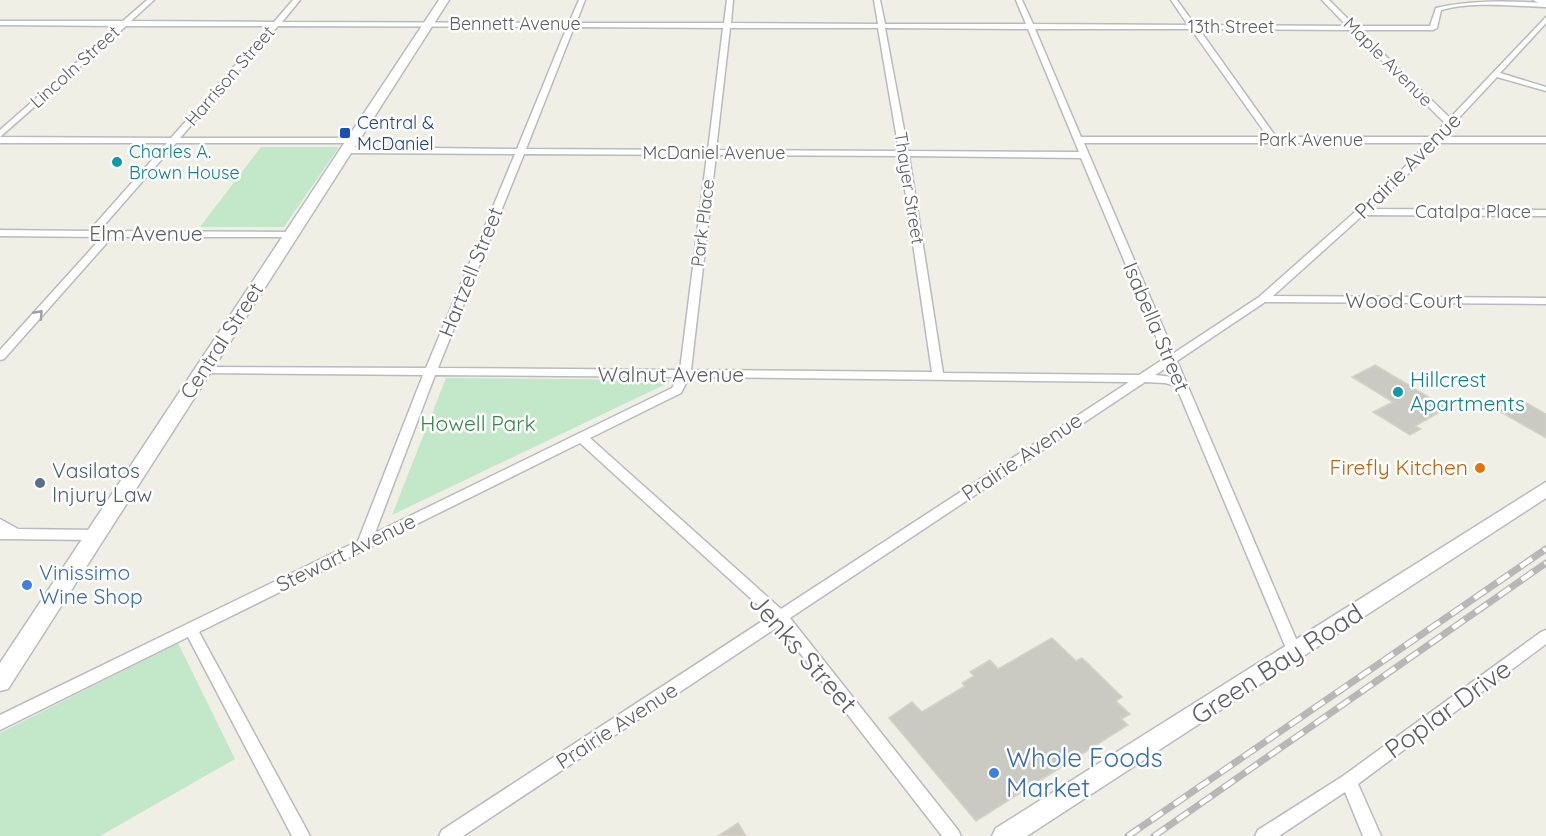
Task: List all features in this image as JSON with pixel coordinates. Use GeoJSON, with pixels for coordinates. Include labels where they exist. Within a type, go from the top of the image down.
{"type":"FeatureCollection","features":[{"type":"Feature","properties":{"kind":"main road","name":"Central Street"},"geometry":{"type":"LineString","coordinates":[[0,682],[444,0]]}},
{"type":"Feature","properties":{"kind":"main road"},"geometry":{"type":"LineString","coordinates":[[1538,0],[1546,4]]}},
{"type":"Feature","properties":{"kind":"main road","name":"Green Bay Road"},"geometry":{"type":"LineString","coordinates":[[1005,836],[1295,653],[1546,489]]}},
{"type":"Feature","properties":{"kind":"street","name":"Lincoln Street"},"geometry":{"type":"LineString","coordinates":[[0,134],[151,0]]}},
{"type":"Feature","properties":{"kind":"street","name":"Harrison Street"},"geometry":{"type":"LineString","coordinates":[[92,233],[297,0]]}},
{"type":"Feature","properties":{"kind":"street","name":"Hartzell Street"},"geometry":{"type":"LineString","coordinates":[[364,544],[430,373],[582,0]]}},
{"type":"Feature","properties":{"kind":"street","name":"Park Place"},"geometry":{"type":"LineString","coordinates":[[685,375],[730,0]]}},
{"type":"Feature","properties":{"kind":"street","name":"Thayer Street"},"geometry":{"type":"LineString","coordinates":[[877,0],[904,154],[938,376]]}},
{"type":"Feature","properties":{"kind":"street","name":"Isabella Street"},"geometry":{"type":"LineString","coordinates":[[1019,0],[1295,653]]}},
{"type":"Feature","properties":{"kind":"street"},"geometry":{"type":"LineString","coordinates":[[1174,0],[1274,140]]}},
{"type":"Feature","properties":{"kind":"street","name":"Maple Avenue"},"geometry":{"type":"LineString","coordinates":[[1326,0],[1451,124]]}},
{"type":"Feature","properties":{"kind":"street","name":"13th Street"},"geometry":{"type":"LineString","coordinates":[[1030,27],[1433,28],[1438,9],[1453,2],[1546,4]]}},
{"type":"Feature","properties":{"kind":"street","name":"Prairie Avenue"},"geometry":{"type":"LineString","coordinates":[[448,836],[781,618],[1140,378],[1263,300],[1364,212],[1437,141],[1546,19]]}},
{"type":"Feature","properties":{"kind":"street","name":"Bennett Avenue"},"geometry":{"type":"LineString","coordinates":[[0,23],[1030,27]]}},
{"type":"Feature","properties":{"kind":"street"},"geometry":{"type":"LineString","coordinates":[[1496,74],[1546,89]]}},
{"type":"Feature","properties":{"kind":"street","name":"McDaniel Avenue"},"geometry":{"type":"LineString","coordinates":[[0,140],[174,141],[520,152],[1083,155]]}},
{"type":"Feature","properties":{"kind":"street","name":"Park Avenue"},"geometry":{"type":"LineString","coordinates":[[1077,140],[1546,140]]}},
{"type":"Feature","properties":{"kind":"street","name":"Catalpa Place"},"geometry":{"type":"LineString","coordinates":[[1364,212],[1546,213]]}},
{"type":"Feature","properties":{"kind":"street","name":"Elm Avenue"},"geometry":{"type":"LineString","coordinates":[[0,233],[291,235]]}},
{"type":"Feature","properties":{"kind":"street"},"geometry":{"type":"LineString","coordinates":[[0,357],[110,233]]}},
{"type":"Feature","properties":{"kind":"street","name":"Wood Court"},"geometry":{"type":"LineString","coordinates":[[1263,300],[1546,301]]}},
{"type":"Feature","properties":{"kind":"street","name":"Walnut Avenue"},"geometry":{"type":"LineString","coordinates":[[203,370],[1140,378],[1165,379],[1180,383]]}},
{"type":"Feature","properties":{"kind":"street","name":"Stewart Avenue"},"geometry":{"type":"LineString","coordinates":[[0,723],[583,438],[677,390],[685,375]]}},
{"type":"Feature","properties":{"kind":"street","name":"Jenks Street"},"geometry":{"type":"LineString","coordinates":[[583,438],[781,618],[952,836]]}},
{"type":"Feature","properties":{"kind":"street"},"geometry":{"type":"LineString","coordinates":[[0,524],[15,534]]}},
{"type":"Feature","properties":{"kind":"street"},"geometry":{"type":"LineString","coordinates":[[0,534],[96,535]]}},
{"type":"Feature","properties":{"kind":"street"},"geometry":{"type":"LineString","coordinates":[[191,630],[301,836]]}},
{"type":"Feature","properties":{"kind":"street","name":"Poplar Drive"},"geometry":{"type":"LineString","coordinates":[[1264,836],[1349,781],[1546,636]]}},
{"type":"Feature","properties":{"kind":"street"},"geometry":{"type":"LineString","coordinates":[[1349,781],[1372,836]]}},
{"type":"Feature","properties":{"kind":"green space"},"geometry":{"type":"Polygon","coordinates":[[[261,147],[339,147],[284,227],[200,227],[261,147]]]}},
{"type":"Feature","properties":{"kind":"green space","name":"Howell Park"},"geometry":{"type":"Polygon","coordinates":[[[446,378],[670,380],[668,383],[392,515],[446,378]]]}},
{"type":"Feature","properties":{"kind":"green space"},"geometry":{"type":"Polygon","coordinates":[[[178,643],[235,759],[100,836],[0,836],[0,733],[178,643]]]}},
{"type":"Feature","properties":{"kind":"building","name":"Hillcrest Apartments"},"geometry":{"type":"Polygon","coordinates":[[[1375,365],[1447,408],[1415,426],[1421,429],[1410,435],[1373,412],[1393,402],[1352,377],[1375,365]]]}},
{"type":"Feature","properties":{"kind":"building"},"geometry":{"type":"Polygon","coordinates":[[[1520,399],[1546,414],[1546,438],[1499,411],[1520,399]]]}},
{"type":"Feature","properties":{"kind":"building","name":"Whole Foods Market"},"geometry":{"type":"Polygon","coordinates":[[[1052,638],[1076,661],[1082,658],[1122,697],[1116,701],[1130,714],[1121,719],[1128,725],[976,821],[889,718],[912,702],[922,712],[965,686],[962,683],[974,676],[970,672],[990,660],[998,669],[1052,638]]]}},
{"type":"Feature","properties":{"kind":"building"},"geometry":{"type":"Polygon","coordinates":[[[738,823],[746,836],[718,836],[738,823]]]}},
{"type":"Feature","properties":{"kind":"railway"},"geometry":{"type":"LineString","coordinates":[[1128,836],[1546,549]]}},
{"type":"Feature","properties":{"kind":"railway"},"geometry":{"type":"LineString","coordinates":[[1154,836],[1546,563]]}},
{"type":"Feature","properties":{"kind":"place","name":"Central & McDaniel"},"geometry":{"type":"Point","coordinates":[345,133]}},
{"type":"Feature","properties":{"kind":"place","name":"Charles A. Brown House"},"geometry":{"type":"Point","coordinates":[117,162]}},
{"type":"Feature","properties":{"kind":"place","name":"Hillcrest Apartments"},"geometry":{"type":"Point","coordinates":[1398,392]}},
{"type":"Feature","properties":{"kind":"place","name":"Firefly Kitchen"},"geometry":{"type":"Point","coordinates":[1480,468]}},
{"type":"Feature","properties":{"kind":"place","name":"Vasilatos Injury Law"},"geometry":{"type":"Point","coordinates":[40,483]}},
{"type":"Feature","properties":{"kind":"place","name":"Vinissimo Wine Shop"},"geometry":{"type":"Point","coordinates":[27,585]}},
{"type":"Feature","properties":{"kind":"place","name":"Whole Foods Market"},"geometry":{"type":"Point","coordinates":[994,773]}}]}
